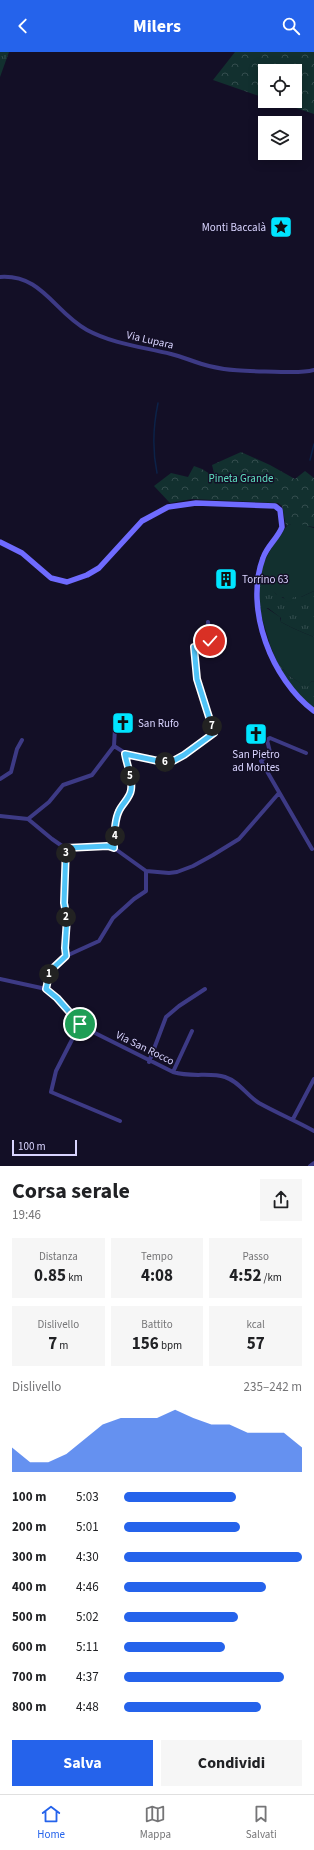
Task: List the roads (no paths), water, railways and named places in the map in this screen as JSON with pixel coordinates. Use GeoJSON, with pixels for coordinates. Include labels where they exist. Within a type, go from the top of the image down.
{"type":"FeatureCollection","features":[{"type":"Feature","properties":{"kind":"street","name":"Via Lupara"},"geometry":{"type":"LineString","coordinates":[[0,277],[14,276],[31,282],[44,292],[78,325],[97,335],[116,342],[173,354],[223,369],[292,372],[314,370]]}},
{"type":"Feature","properties":{"kind":"street"},"geometry":{"type":"LineString","coordinates":[[0,542],[22,553],[51,578],[67,582],[87,575],[99,568],[142,521],[168,508],[196,502],[275,506],[280,510],[282,527],[262,558],[256,596],[260,622],[275,664],[298,698],[314,712]]}},
{"type":"Feature","properties":{"kind":"street"},"geometry":{"type":"LineString","coordinates":[[114,746],[125,754],[163,762],[173,761],[214,733],[197,679],[194,647],[208,645],[210,641],[208,622]]}},
{"type":"Feature","properties":{"kind":"street"},"geometry":{"type":"LineString","coordinates":[[28,819],[49,802],[63,785],[92,775],[114,746],[115,728]]}},
{"type":"Feature","properties":{"kind":"street"},"geometry":{"type":"LineString","coordinates":[[306,753],[272,739],[267,740],[270,750],[262,759],[261,764],[312,849]]}},
{"type":"Feature","properties":{"kind":"street"},"geometry":{"type":"LineString","coordinates":[[0,779],[11,772],[22,740]]}},
{"type":"Feature","properties":{"kind":"street"},"geometry":{"type":"LineString","coordinates":[[114,848],[118,813],[124,802],[130,796],[131,789],[130,775],[125,754]]}},
{"type":"Feature","properties":{"kind":"street"},"geometry":{"type":"LineString","coordinates":[[0,816],[28,819],[52,840],[66,848],[108,846],[114,848],[146,871],[168,873],[177,872],[193,866],[239,839],[279,794]]}},
{"type":"Feature","properties":{"kind":"street"},"geometry":{"type":"LineString","coordinates":[[66,848],[64,903],[67,918],[65,948],[66,956]]}},
{"type":"Feature","properties":{"kind":"street"},"geometry":{"type":"LineString","coordinates":[[0,980],[46,989],[50,971],[66,956],[98,941],[113,918],[134,899],[146,891],[146,871]]}},
{"type":"Feature","properties":{"kind":"street","name":"Via San Rocco"},"geometry":{"type":"LineString","coordinates":[[46,989],[57,998],[80,1024],[149,1062],[187,1076],[225,1077],[237,1082],[248,1095],[314,1131]]}},
{"type":"Feature","properties":{"kind":"street"},"geometry":{"type":"LineString","coordinates":[[149,1062],[166,1018],[179,1006],[205,989]]}},
{"type":"Feature","properties":{"kind":"street"},"geometry":{"type":"LineString","coordinates":[[80,1024],[56,1071],[51,1092],[120,1121]]}},
{"type":"Feature","properties":{"kind":"street"},"geometry":{"type":"LineString","coordinates":[[173,1072],[192,1031]]}},
{"type":"Feature","properties":{"kind":"street"},"geometry":{"type":"LineString","coordinates":[[293,1119],[314,1079]]}},
{"type":"Feature","properties":{"kind":"street"},"geometry":{"type":"LineString","coordinates":[[310,1166],[314,1163]]}},
{"type":"Feature","properties":{"kind":"waterway"},"geometry":{"type":"LineString","coordinates":[[157,473],[154,455],[154,438],[158,403]]}},
{"type":"Feature","properties":{"kind":"waterway"},"geometry":{"type":"LineString","coordinates":[[310,460],[314,444]]}},
{"type":"Feature","properties":{"kind":"place","name":"Monti Baccalà"},"geometry":{"type":"Point","coordinates":[281,227]}},
{"type":"Feature","properties":{"kind":"place","name":"Torrino 63"},"geometry":{"type":"Point","coordinates":[226,579]}},
{"type":"Feature","properties":{"kind":"place","name":"San Rufo"},"geometry":{"type":"Point","coordinates":[123,723]}},
{"type":"Feature","properties":{"kind":"place","name":"San Pietro ad Montes"},"geometry":{"type":"Point","coordinates":[256,734]}},
{"type":"Feature","properties":{"kind":"park label","name":"Pineta Grande"},"geometry":{"type":"Point","coordinates":[241,478]}}]}
